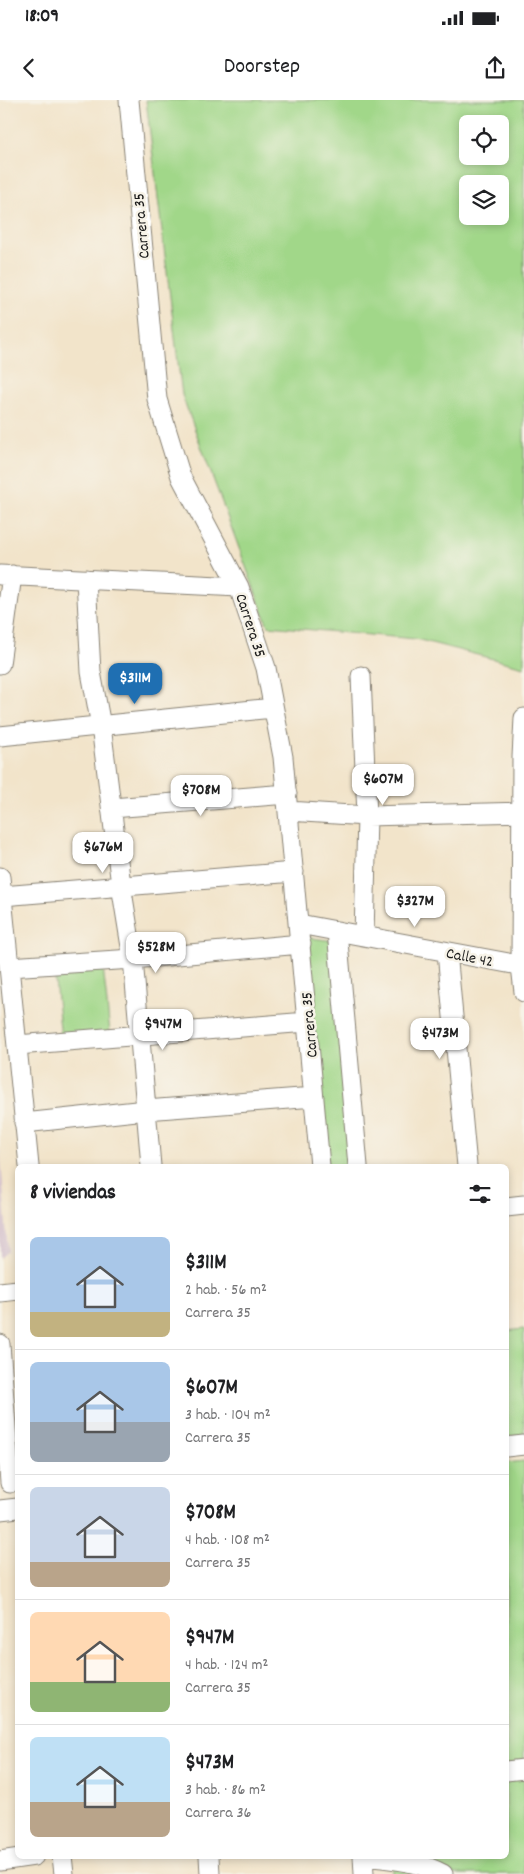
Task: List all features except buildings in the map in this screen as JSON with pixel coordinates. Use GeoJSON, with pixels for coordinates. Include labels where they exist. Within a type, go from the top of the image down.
{"type":"FeatureCollection","features":[{"type":"Feature","properties":{"kind":"street","name":"Carrera 35"},"geometry":{"type":"LineString","coordinates":[[129,100],[157,399],[181,477],[239,587],[266,668],[283,757],[320,1164]]}},
{"type":"Feature","properties":{"kind":"street"},"geometry":{"type":"LineString","coordinates":[[0,664],[6,575],[239,587]]}},
{"type":"Feature","properties":{"kind":"street"},"geometry":{"type":"LineString","coordinates":[[86,579],[91,672],[101,726],[121,885],[133,959],[151,1164]]}},
{"type":"Feature","properties":{"kind":"street"},"geometry":{"type":"LineString","coordinates":[[361,676],[367,816],[364,936]]}},
{"type":"Feature","properties":{"kind":"street"},"geometry":{"type":"LineString","coordinates":[[0,736],[273,708]]}},
{"type":"Feature","properties":{"kind":"street"},"geometry":{"type":"LineString","coordinates":[[524,718],[522,757],[522,966],[524,992]]}},
{"type":"Feature","properties":{"kind":"street"},"geometry":{"type":"LineString","coordinates":[[112,808],[287,802],[367,816],[522,812]]}},
{"type":"Feature","properties":{"kind":"street"},"geometry":{"type":"LineString","coordinates":[[28,1164],[1,886],[121,885],[294,872]]}},
{"type":"Feature","properties":{"kind":"street","name":"Calle 42"},"geometry":{"type":"LineString","coordinates":[[299,924],[522,966]]}},
{"type":"Feature","properties":{"kind":"street"},"geometry":{"type":"LineString","coordinates":[[336,931],[358,1164]]}},
{"type":"Feature","properties":{"kind":"street"},"geometry":{"type":"LineString","coordinates":[[9,967],[133,959],[300,944]]}},
{"type":"Feature","properties":{"kind":"street"},"geometry":{"type":"LineString","coordinates":[[447,952],[467,1164]]}},
{"type":"Feature","properties":{"kind":"street"},"geometry":{"type":"LineString","coordinates":[[17,1045],[308,1022]]}},
{"type":"Feature","properties":{"kind":"street"},"geometry":{"type":"LineString","coordinates":[[24,1123],[146,1110],[314,1097]]}},
{"type":"Feature","properties":{"kind":"street"},"geometry":{"type":"LineString","coordinates":[[509,1207],[524,1205]]}},
{"type":"Feature","properties":{"kind":"street"},"geometry":{"type":"LineString","coordinates":[[0,1292],[15,1290]]}},
{"type":"Feature","properties":{"kind":"street"},"geometry":{"type":"LineString","coordinates":[[0,1344],[9,1483]]}},
{"type":"Feature","properties":{"kind":"street"},"geometry":{"type":"LineString","coordinates":[[509,1447],[524,1445]]}},
{"type":"Feature","properties":{"kind":"street"},"geometry":{"type":"LineString","coordinates":[[0,1510],[15,1508]]}},
{"type":"Feature","properties":{"kind":"street"},"geometry":{"type":"LineString","coordinates":[[509,1771],[524,1769]]}},
{"type":"Feature","properties":{"kind":"street"},"geometry":{"type":"LineString","coordinates":[[0,1861],[15,1859]]}},
{"type":"Feature","properties":{"kind":"street"},"geometry":{"type":"LineString","coordinates":[[62,1859],[64,1874]]}},
{"type":"Feature","properties":{"kind":"street"},"geometry":{"type":"LineString","coordinates":[[209,1859],[210,1874]]}},
{"type":"Feature","properties":{"kind":"street"},"geometry":{"type":"LineString","coordinates":[[364,1874],[365,1859]]}},
{"type":"Feature","properties":{"kind":"street"},"geometry":{"type":"LineString","coordinates":[[386,1859],[431,1868],[442,1874]]}},
{"type":"Feature","properties":{"kind":"shaded area"},"geometry":{"type":"Polygon","coordinates":[[[0,1149],[8,1251],[0,1258],[0,1149]]]}},
{"type":"Feature","properties":{"kind":"green space"},"geometry":{"type":"Polygon","coordinates":[[[146,100],[524,100],[524,667],[416,639],[268,626],[182,395],[146,100]]]}},
{"type":"Feature","properties":{"kind":"green space"},"geometry":{"type":"Polygon","coordinates":[[[304,937],[335,941],[356,1164],[324,1164],[304,937]]]}},
{"type":"Feature","properties":{"kind":"green space"},"geometry":{"type":"Polygon","coordinates":[[[103,966],[110,1033],[61,1038],[54,971],[103,966]]]}},
{"type":"Feature","properties":{"kind":"green space"},"geometry":{"type":"Polygon","coordinates":[[[524,1329],[524,1435],[509,1437],[509,1331],[524,1329]]]}},
{"type":"Feature","properties":{"kind":"green space"},"geometry":{"type":"Polygon","coordinates":[[[524,1461],[524,1874],[392,1874],[391,1859],[509,1859],[509,1463],[524,1461]]]}}]}
